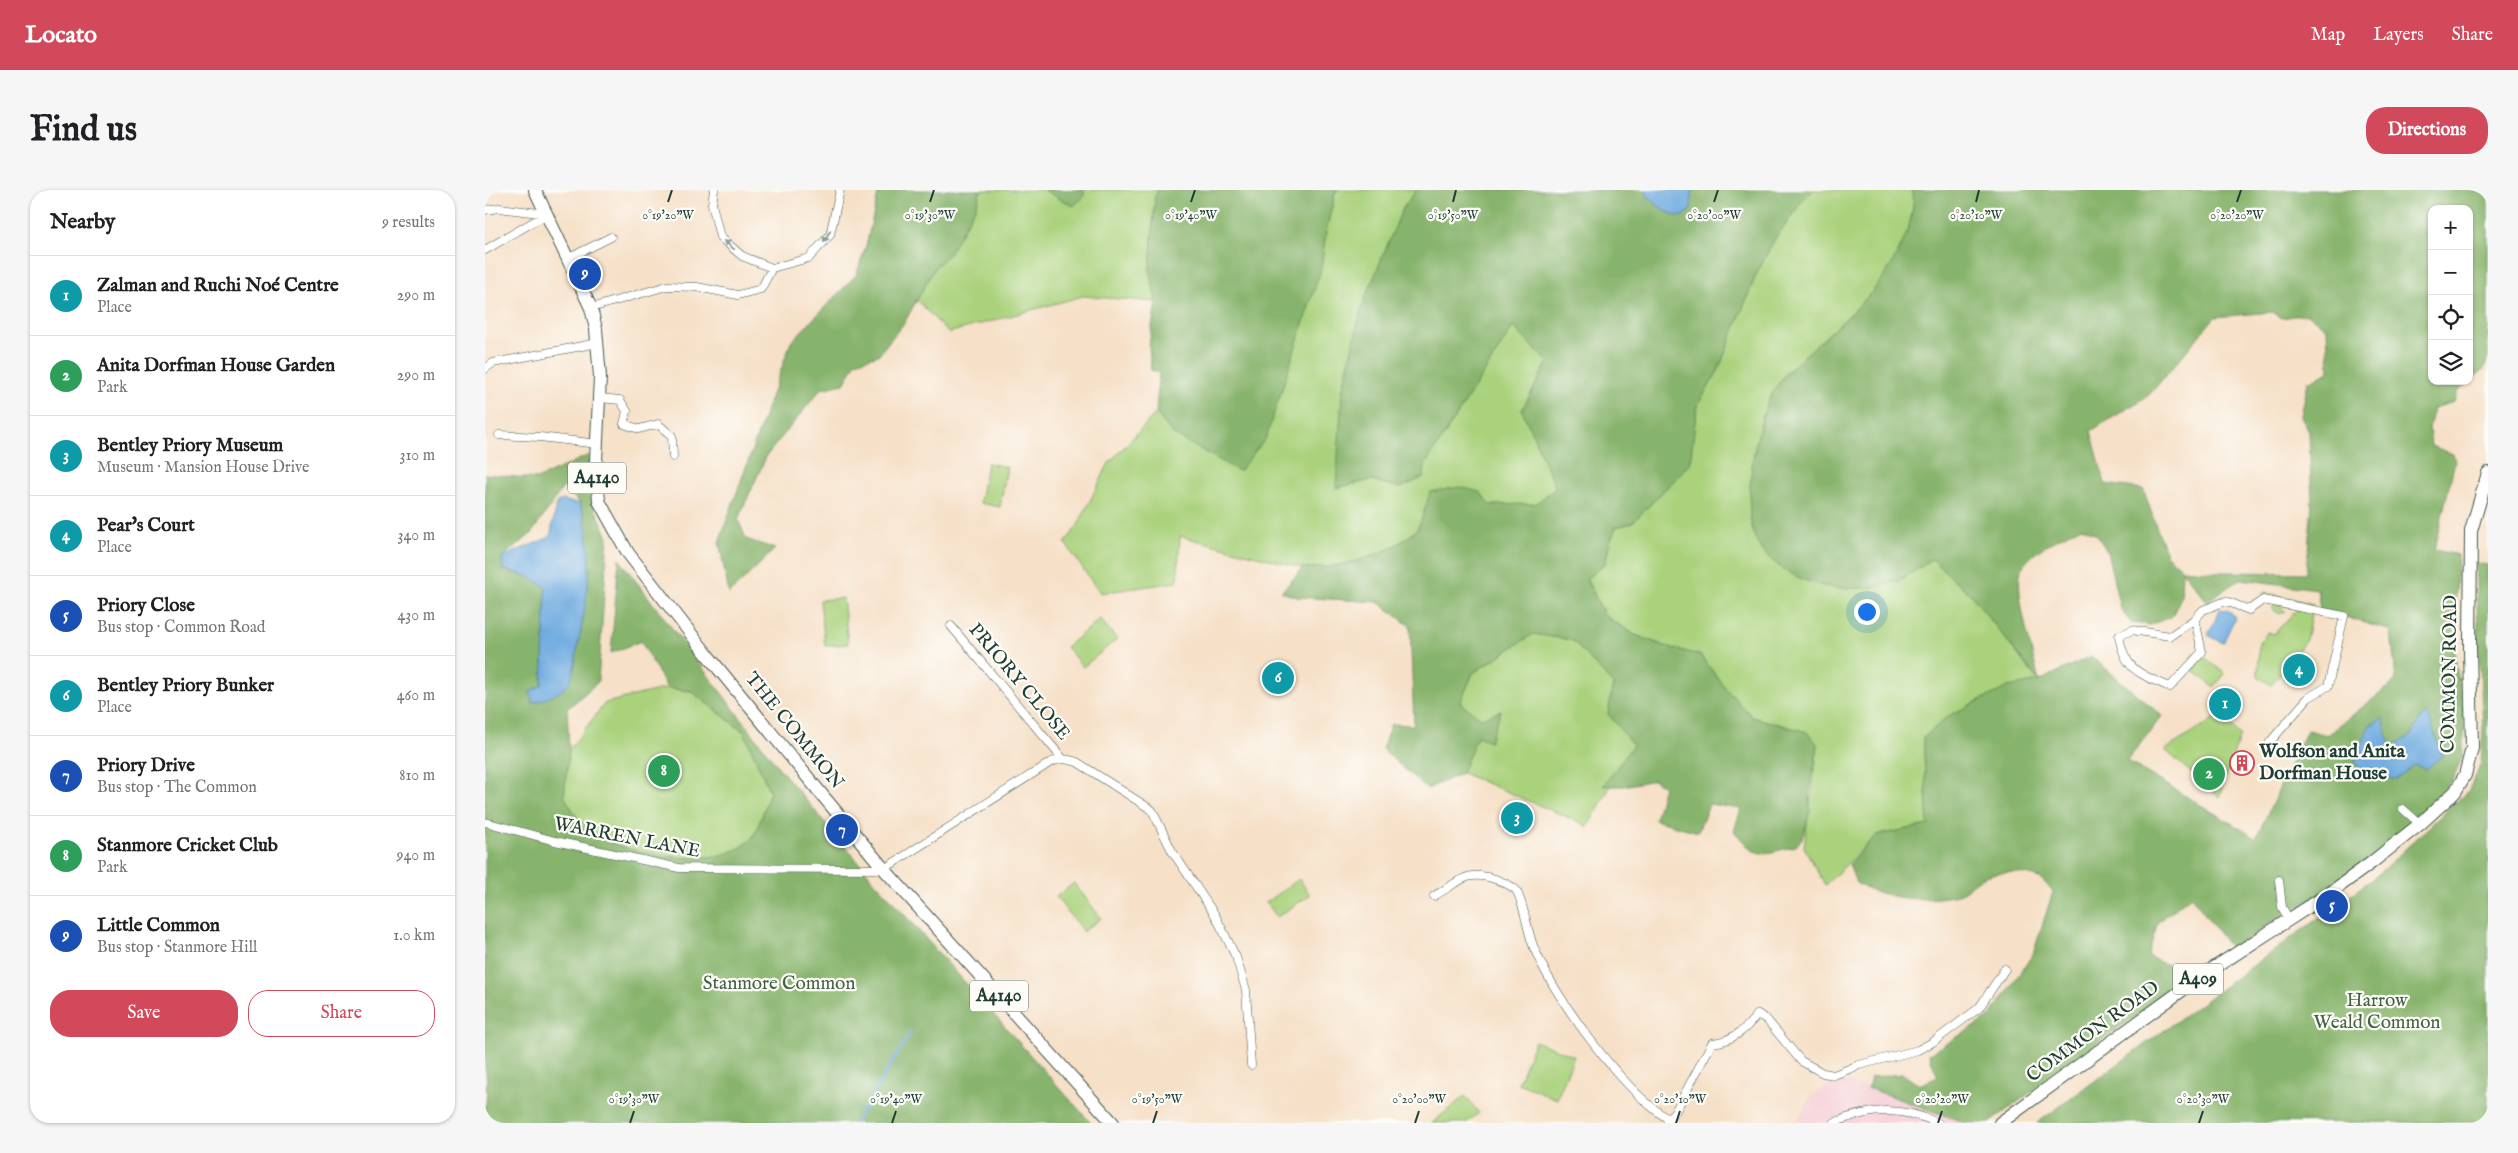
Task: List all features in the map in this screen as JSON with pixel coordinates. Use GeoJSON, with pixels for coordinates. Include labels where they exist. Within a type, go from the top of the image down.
{"type":"FeatureCollection","features":[{"type":"Feature","properties":{"kind":"main road","name":"A4140"},"geometry":{"type":"LineString","coordinates":[[535,190],[569,258],[591,308]]}},
{"type":"Feature","properties":{"kind":"main road","name":"THE COMMON"},"geometry":{"type":"LineString","coordinates":[[591,308],[598,343],[600,398],[596,461],[599,501],[628,553],[755,715],[885,868],[1113,1123]]}},
{"type":"Feature","properties":{"kind":"main road","name":"COMMON ROAD"},"geometry":{"type":"LineString","coordinates":[[2001,1123],[2203,975],[2289,920],[2371,863],[2420,824],[2455,792],[2465,775],[2472,748],[2470,648],[2471,531],[2488,474]]}},
{"type":"Feature","properties":{"kind":"street"},"geometry":{"type":"LineString","coordinates":[[714,190],[712,204],[719,237],[742,256],[772,268],[809,258],[830,235],[840,190]]}},
{"type":"Feature","properties":{"kind":"street"},"geometry":{"type":"LineString","coordinates":[[485,210],[499,208],[547,214]]}},
{"type":"Feature","properties":{"kind":"street"},"geometry":{"type":"LineString","coordinates":[[485,250],[547,214]]}},
{"type":"Feature","properties":{"kind":"street"},"geometry":{"type":"LineString","coordinates":[[569,258],[611,237]]}},
{"type":"Feature","properties":{"kind":"street"},"geometry":{"type":"LineString","coordinates":[[591,308],[667,286],[697,287],[738,295],[761,289],[772,268]]}},
{"type":"Feature","properties":{"kind":"street"},"geometry":{"type":"LineString","coordinates":[[485,369],[493,363],[598,343]]}},
{"type":"Feature","properties":{"kind":"street"},"geometry":{"type":"LineString","coordinates":[[600,398],[620,400],[627,410],[625,424],[639,429],[658,424],[672,436],[673,457]]}},
{"type":"Feature","properties":{"kind":"street"},"geometry":{"type":"LineString","coordinates":[[499,435],[540,436],[598,444]]}},
{"type":"Feature","properties":{"kind":"street"},"geometry":{"type":"LineString","coordinates":[[2195,619],[2201,652],[2170,687],[2130,667],[2121,653],[2119,636],[2132,630],[2170,636],[2195,619],[2203,610],[2226,601],[2249,610],[2263,600],[2344,616],[2328,686],[2308,698],[2270,742]]}},
{"type":"Feature","properties":{"kind":"street","name":"PRIORY CLOSE"},"geometry":{"type":"LineString","coordinates":[[951,626],[1062,758]]}},
{"type":"Feature","properties":{"kind":"street"},"geometry":{"type":"LineString","coordinates":[[885,868],[1048,764],[1062,758],[1077,762],[1143,803],[1157,818],[1172,851],[1215,915],[1236,957],[1246,990],[1251,1065]]}},
{"type":"Feature","properties":{"kind":"street"},"geometry":{"type":"LineString","coordinates":[[2403,809],[2420,824]]}},
{"type":"Feature","properties":{"kind":"street","name":"WARREN LANE"},"geometry":{"type":"LineString","coordinates":[[485,822],[555,841],[679,868],[885,868]]}},
{"type":"Feature","properties":{"kind":"street"},"geometry":{"type":"LineString","coordinates":[[1434,896],[1471,874],[1485,876],[1511,886],[1516,890],[1534,949],[1565,1004],[1635,1092],[1653,1110],[1668,1121],[1676,1110],[1712,1043],[1723,1042],[1735,1037],[1758,1014],[1767,1020],[1801,1061],[1823,1073],[1834,1075],[1859,1065],[1918,1050],[1933,1042],[1979,1008],[2005,969]]}},
{"type":"Feature","properties":{"kind":"street"},"geometry":{"type":"LineString","coordinates":[[2279,880],[2283,912],[2289,920]]}},
{"type":"Feature","properties":{"kind":"street"},"geometry":{"type":"LineString","coordinates":[[1833,1123],[1864,1112],[1890,1111],[1919,1115],[1938,1123]]}},
{"type":"Feature","properties":{"kind":"shaded area"},"geometry":{"type":"Polygon","coordinates":[[[1838,1079],[1966,1123],[1797,1123],[1810,1097],[1838,1079]]]}},
{"type":"Feature","properties":{"kind":"green space"},"geometry":{"type":"Polygon","coordinates":[[[879,190],[981,190],[976,206],[949,254],[936,266],[904,323],[878,355],[856,362],[844,384],[821,389],[767,455],[738,519],[746,539],[775,549],[729,594],[719,542],[791,342],[856,275],[866,246],[879,190]]]}},
{"type":"Feature","properties":{"kind":"green space"},"geometry":{"type":"Polygon","coordinates":[[[981,190],[1158,190],[1155,197],[1150,269],[1156,302],[1083,296],[948,333],[916,299],[936,266],[949,254],[976,206],[981,190]]]}},
{"type":"Feature","properties":{"kind":"green space"},"geometry":{"type":"Polygon","coordinates":[[[1044,190],[1084,190],[1084,197],[1073,206],[1044,190]]]}},
{"type":"Feature","properties":{"kind":"green space"},"geometry":{"type":"Polygon","coordinates":[[[1158,190],[1338,190],[1335,193],[1326,231],[1321,269],[1266,438],[1239,471],[1174,435],[1156,413],[1159,373],[1151,370],[1149,345],[1156,302],[1150,269],[1155,197],[1158,190]]]}},
{"type":"Feature","properties":{"kind":"green space"},"geometry":{"type":"Polygon","coordinates":[[[1338,190],[1416,190],[1402,210],[1336,488],[1371,480],[1400,488],[1424,477],[1425,465],[1513,327],[1548,362],[1522,410],[1556,488],[1535,504],[1490,505],[1480,492],[1431,492],[1418,528],[1404,540],[1377,554],[1362,559],[1317,568],[1303,568],[1180,536],[1177,582],[1100,593],[1065,543],[1078,525],[1109,463],[1156,413],[1174,435],[1289,365],[1321,269],[1326,231],[1335,193],[1338,190]]]}},
{"type":"Feature","properties":{"kind":"green space"},"geometry":{"type":"Polygon","coordinates":[[[1416,190],[1644,190],[1659,207],[1681,217],[1690,211],[1693,190],[1813,190],[1803,200],[1774,240],[1756,275],[1718,371],[1697,406],[1690,464],[1632,523],[1616,527],[1609,545],[1605,564],[1586,579],[1605,616],[1635,635],[1668,647],[1700,655],[1727,690],[1752,717],[1807,732],[1818,745],[1809,794],[1810,811],[1803,837],[1796,846],[1764,854],[1751,850],[1734,831],[1741,809],[1709,804],[1698,832],[1655,820],[1664,786],[1654,780],[1624,786],[1603,786],[1633,745],[1608,714],[1613,684],[1572,640],[1533,634],[1473,673],[1460,703],[1481,718],[1501,711],[1490,741],[1477,736],[1462,773],[1427,789],[1382,749],[1391,724],[1414,725],[1410,626],[1378,602],[1297,597],[1281,592],[1303,568],[1331,566],[1362,559],[1377,554],[1404,540],[1415,531],[1422,519],[1430,492],[1460,487],[1480,492],[1490,505],[1535,504],[1556,488],[1522,410],[1548,362],[1513,327],[1425,465],[1424,477],[1400,488],[1371,480],[1336,488],[1342,392],[1362,306],[1402,210],[1416,190]]]}},
{"type":"Feature","properties":{"kind":"green space"},"geometry":{"type":"Polygon","coordinates":[[[1813,190],[1913,190],[1914,204],[1907,235],[1893,265],[1874,292],[1785,374],[1762,416],[1753,459],[1750,506],[1898,582],[1932,559],[1972,596],[2039,682],[2022,685],[1977,701],[1949,717],[1923,738],[1928,825],[1877,835],[1825,885],[1804,847],[1818,745],[1807,732],[1752,717],[1727,690],[1700,655],[1668,647],[1635,635],[1605,616],[1586,578],[1605,564],[1609,545],[1616,527],[1632,523],[1689,464],[1697,406],[1718,371],[1756,275],[1774,240],[1803,200],[1813,190]]]}},
{"type":"Feature","properties":{"kind":"green space"},"geometry":{"type":"Polygon","coordinates":[[[1913,190],[2488,190],[2488,357],[2484,369],[2473,378],[2473,205],[2428,205],[2428,385],[2465,385],[2457,392],[2454,402],[2434,408],[2429,428],[2431,446],[2453,454],[2455,461],[2434,550],[2458,555],[2453,645],[2463,709],[2464,739],[2462,758],[2452,780],[2418,818],[2339,884],[2272,922],[2232,950],[2191,896],[2158,922],[2148,955],[2159,962],[2182,969],[2194,977],[2113,1032],[1989,1123],[1966,1123],[1868,1088],[1871,1077],[1903,1074],[1919,1085],[1938,1077],[1929,1054],[1990,1017],[2033,954],[2053,892],[2039,878],[2027,874],[2006,872],[1986,876],[1953,896],[1928,899],[1903,898],[1879,893],[1856,883],[1849,864],[1877,835],[1928,825],[1923,738],[1948,716],[2008,687],[2039,681],[1972,596],[1932,559],[1908,575],[1889,584],[1869,588],[1829,587],[1804,580],[1781,567],[1762,550],[1751,526],[1750,487],[1752,465],[1761,423],[1773,392],[1790,370],[1861,304],[1883,278],[1900,248],[1911,220],[1913,190]],[[2273,312],[2215,317],[2149,395],[2091,431],[2105,484],[2143,489],[2166,554],[2182,569],[2220,572],[2306,573],[2312,504],[2309,432],[2301,416],[2308,382],[2329,372],[2327,329],[2308,314],[2281,318],[2273,312]],[[2082,527],[2041,549],[2022,568],[2020,590],[2039,681],[2091,656],[2162,716],[2127,761],[2256,838],[2307,730],[2327,735],[2396,681],[2391,631],[2320,609],[2317,589],[2240,579],[2207,601],[2182,570],[2181,597],[2172,616],[2150,625],[2131,623],[2120,608],[2107,551],[2097,535],[2082,527]]]}},
{"type":"Feature","properties":{"kind":"green space","name":"Stanmore Common"},"geometry":{"type":"Polygon","coordinates":[[[589,455],[588,465],[592,502],[608,537],[598,682],[567,709],[569,750],[564,796],[582,824],[589,831],[604,840],[648,854],[699,858],[722,855],[741,847],[754,835],[770,792],[744,732],[691,691],[667,688],[641,641],[611,653],[619,559],[779,768],[876,883],[1091,1123],[485,1123],[487,1087],[485,1068],[485,474],[537,479],[589,455]],[[564,486],[531,534],[502,557],[503,570],[529,577],[546,587],[542,685],[530,692],[533,703],[560,691],[571,680],[585,517],[580,504],[564,486]]]}},
{"type":"Feature","properties":{"kind":"green space"},"geometry":{"type":"Polygon","coordinates":[[[987,463],[1007,467],[1000,507],[980,503],[987,463]]]}},
{"type":"Feature","properties":{"kind":"green space","name":"Harrow Weald Common"},"geometry":{"type":"Polygon","coordinates":[[[2475,563],[2488,565],[2488,1122],[2037,1123],[2375,877],[2469,790],[2481,763],[2483,727],[2475,563]]]}},
{"type":"Feature","properties":{"kind":"green space"},"geometry":{"type":"Polygon","coordinates":[[[2264,592],[2313,604],[2306,640],[2271,685],[2258,676],[2259,643],[2268,632],[2274,634],[2298,608],[2277,604],[2285,611],[2280,614],[2272,609],[2276,603],[2263,600],[2264,592]]]}},
{"type":"Feature","properties":{"kind":"green space"},"geometry":{"type":"Polygon","coordinates":[[[843,598],[848,644],[825,646],[820,600],[843,598]]]}},
{"type":"Feature","properties":{"kind":"green space"},"geometry":{"type":"Polygon","coordinates":[[[1100,619],[1117,639],[1083,667],[1066,647],[1100,619]]]}},
{"type":"Feature","properties":{"kind":"green space"},"geometry":{"type":"Polygon","coordinates":[[[1533,634],[1572,640],[1618,682],[1634,745],[1587,828],[1584,824],[1462,773],[1477,732],[1460,703],[1473,673],[1533,634]]]}},
{"type":"Feature","properties":{"kind":"green space"},"geometry":{"type":"Polygon","coordinates":[[[2202,655],[2225,674],[2214,687],[2191,669],[2202,655]]]}},
{"type":"Feature","properties":{"kind":"green space"},"geometry":{"type":"Polygon","coordinates":[[[667,688],[691,691],[744,732],[770,792],[754,835],[741,847],[722,855],[699,858],[674,857],[648,853],[604,840],[585,828],[564,797],[569,750],[605,703],[667,688]]]}},
{"type":"Feature","properties":{"kind":"green space"},"geometry":{"type":"Polygon","coordinates":[[[2220,715],[2240,735],[2219,797],[2165,750],[2220,715]]]}},
{"type":"Feature","properties":{"kind":"green space"},"geometry":{"type":"Polygon","coordinates":[[[1299,879],[1310,895],[1277,917],[1266,902],[1299,879]]]}},
{"type":"Feature","properties":{"kind":"green space"},"geometry":{"type":"Polygon","coordinates":[[[1074,883],[1101,918],[1083,932],[1056,897],[1074,883]]]}},
{"type":"Feature","properties":{"kind":"green space"},"geometry":{"type":"Polygon","coordinates":[[[1535,1041],[1574,1056],[1557,1099],[1518,1083],[1535,1041]]]}},
{"type":"Feature","properties":{"kind":"green space"},"geometry":{"type":"Polygon","coordinates":[[[1465,1096],[1479,1113],[1466,1123],[1432,1123],[1465,1096]]]}},
{"type":"Feature","properties":{"kind":"water"},"geometry":{"type":"Polygon","coordinates":[[[1644,190],[1693,190],[1690,211],[1681,217],[1670,213],[1659,207],[1644,190]]]}},
{"type":"Feature","properties":{"kind":"water"},"geometry":{"type":"Polygon","coordinates":[[[562,500],[580,504],[585,521],[588,539],[589,574],[585,610],[571,679],[560,692],[533,703],[530,692],[542,685],[546,587],[529,577],[503,569],[502,557],[550,537],[557,502],[562,500]]]}},
{"type":"Feature","properties":{"kind":"water"},"geometry":{"type":"Polygon","coordinates":[[[2220,609],[2228,610],[2235,618],[2223,643],[2208,635],[2220,609]]]}},
{"type":"Feature","properties":{"kind":"water"},"geometry":{"type":"Polygon","coordinates":[[[2428,714],[2442,756],[2426,769],[2414,765],[2397,779],[2366,777],[2355,762],[2369,726],[2383,718],[2390,746],[2410,737],[2421,717],[2428,714]]]}},
{"type":"Feature","properties":{"kind":"waterway"},"geometry":{"type":"LineString","coordinates":[[855,1123],[911,1032]]}},
{"type":"Feature","properties":{"kind":"place","name":"Little Common"},"geometry":{"type":"Point","coordinates":[585,274]}},
{"type":"Feature","properties":{"kind":"place","name":"Pear's Court"},"geometry":{"type":"Point","coordinates":[2299,670]}},
{"type":"Feature","properties":{"kind":"place","name":"Bentley Priory Bunker"},"geometry":{"type":"Point","coordinates":[1278,678]}},
{"type":"Feature","properties":{"kind":"place","name":"Zalman and Ruchi Noé Centre"},"geometry":{"type":"Point","coordinates":[2225,704]}},
{"type":"Feature","properties":{"kind":"place","name":"Wolfson and Anita Dorfman House"},"geometry":{"type":"Point","coordinates":[2242,763]}},
{"type":"Feature","properties":{"kind":"place","name":"Stanmore Cricket Club"},"geometry":{"type":"Point","coordinates":[664,771]}},
{"type":"Feature","properties":{"kind":"place","name":"Anita Dorfman House Garden"},"geometry":{"type":"Point","coordinates":[2209,774]}},
{"type":"Feature","properties":{"kind":"place","name":"Bentley Priory Museum"},"geometry":{"type":"Point","coordinates":[1517,818]}},
{"type":"Feature","properties":{"kind":"place","name":"Priory Drive"},"geometry":{"type":"Point","coordinates":[842,830]}},
{"type":"Feature","properties":{"kind":"place","name":"Priory Close"},"geometry":{"type":"Point","coordinates":[2332,906]}}]}
